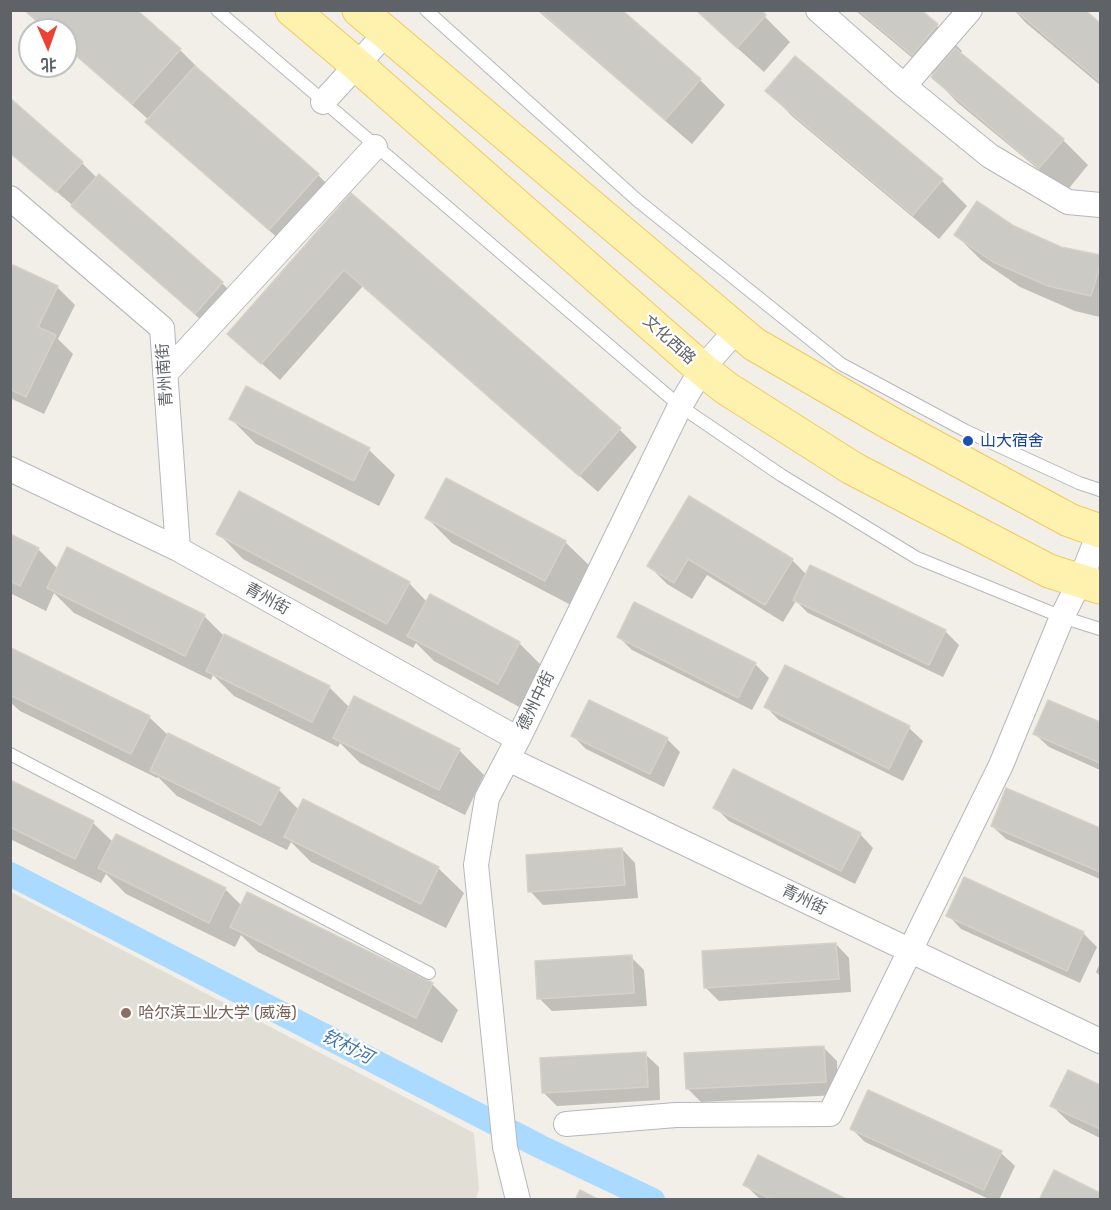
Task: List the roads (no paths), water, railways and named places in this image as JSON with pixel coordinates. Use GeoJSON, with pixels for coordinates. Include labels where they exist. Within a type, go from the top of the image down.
{"type":"FeatureCollection","features":[{"type":"Feature","properties":{"kind":"main road","name":"文化西路"},"geometry":{"type":"LineString","coordinates":[[292,10],[726,388],[852,468],[1049,571],[1090,584]]}},
{"type":"Feature","properties":{"kind":"main road"},"geometry":{"type":"LineString","coordinates":[[359,10],[754,344],[890,423],[1069,520],[1101,531]]}},
{"type":"Feature","properties":{"kind":"street"},"geometry":{"type":"LineString","coordinates":[[818,10],[904,86],[990,156],[1068,202],[1101,205]]}},
{"type":"Feature","properties":{"kind":"street"},"geometry":{"type":"LineString","coordinates":[[904,86],[970,10]]}},
{"type":"Feature","properties":{"kind":"street"},"geometry":{"type":"LineString","coordinates":[[322,102],[386,33]]}},
{"type":"Feature","properties":{"kind":"street"},"geometry":{"type":"LineString","coordinates":[[165,374],[375,147]]}},
{"type":"Feature","properties":{"kind":"street","name":"青州南街"},"geometry":{"type":"LineString","coordinates":[[10,198],[162,328],[178,549]]}},
{"type":"Feature","properties":{"kind":"street","name":"德州中街"},"geometry":{"type":"LineString","coordinates":[[518,1200],[505,1147],[476,865],[487,798],[680,406],[702,369],[737,329]]}},
{"type":"Feature","properties":{"kind":"street","name":"青州街"},"geometry":{"type":"LineString","coordinates":[[10,469],[178,549],[513,749],[910,951],[1101,1041]]}},
{"type":"Feature","properties":{"kind":"street"},"geometry":{"type":"LineString","coordinates":[[566,1124],[676,1115],[830,1114],[1001,765],[1062,617],[1090,584],[1101,531]]}},
{"type":"Feature","properties":{"kind":"lane"},"geometry":{"type":"LineString","coordinates":[[217,10],[680,406],[781,476],[917,558],[1062,617],[1101,629]]}},
{"type":"Feature","properties":{"kind":"lane"},"geometry":{"type":"LineString","coordinates":[[426,10],[637,200],[841,364],[966,431],[1079,483],[1101,490]]}},
{"type":"Feature","properties":{"kind":"lane"},"geometry":{"type":"LineString","coordinates":[[10,754],[429,973]]}},
{"type":"Feature","properties":{"kind":"waterway","name":"钦村河"},"geometry":{"type":"LineString","coordinates":[[10,874],[541,1147],[653,1200]]}},
{"type":"Feature","properties":{"kind":"place","name":"山大宿舍"},"geometry":{"type":"Point","coordinates":[968,441]}},
{"type":"Feature","properties":{"kind":"place","name":"哈尔滨工业大学 (威海)"},"geometry":{"type":"Point","coordinates":[126,1013]}}]}
